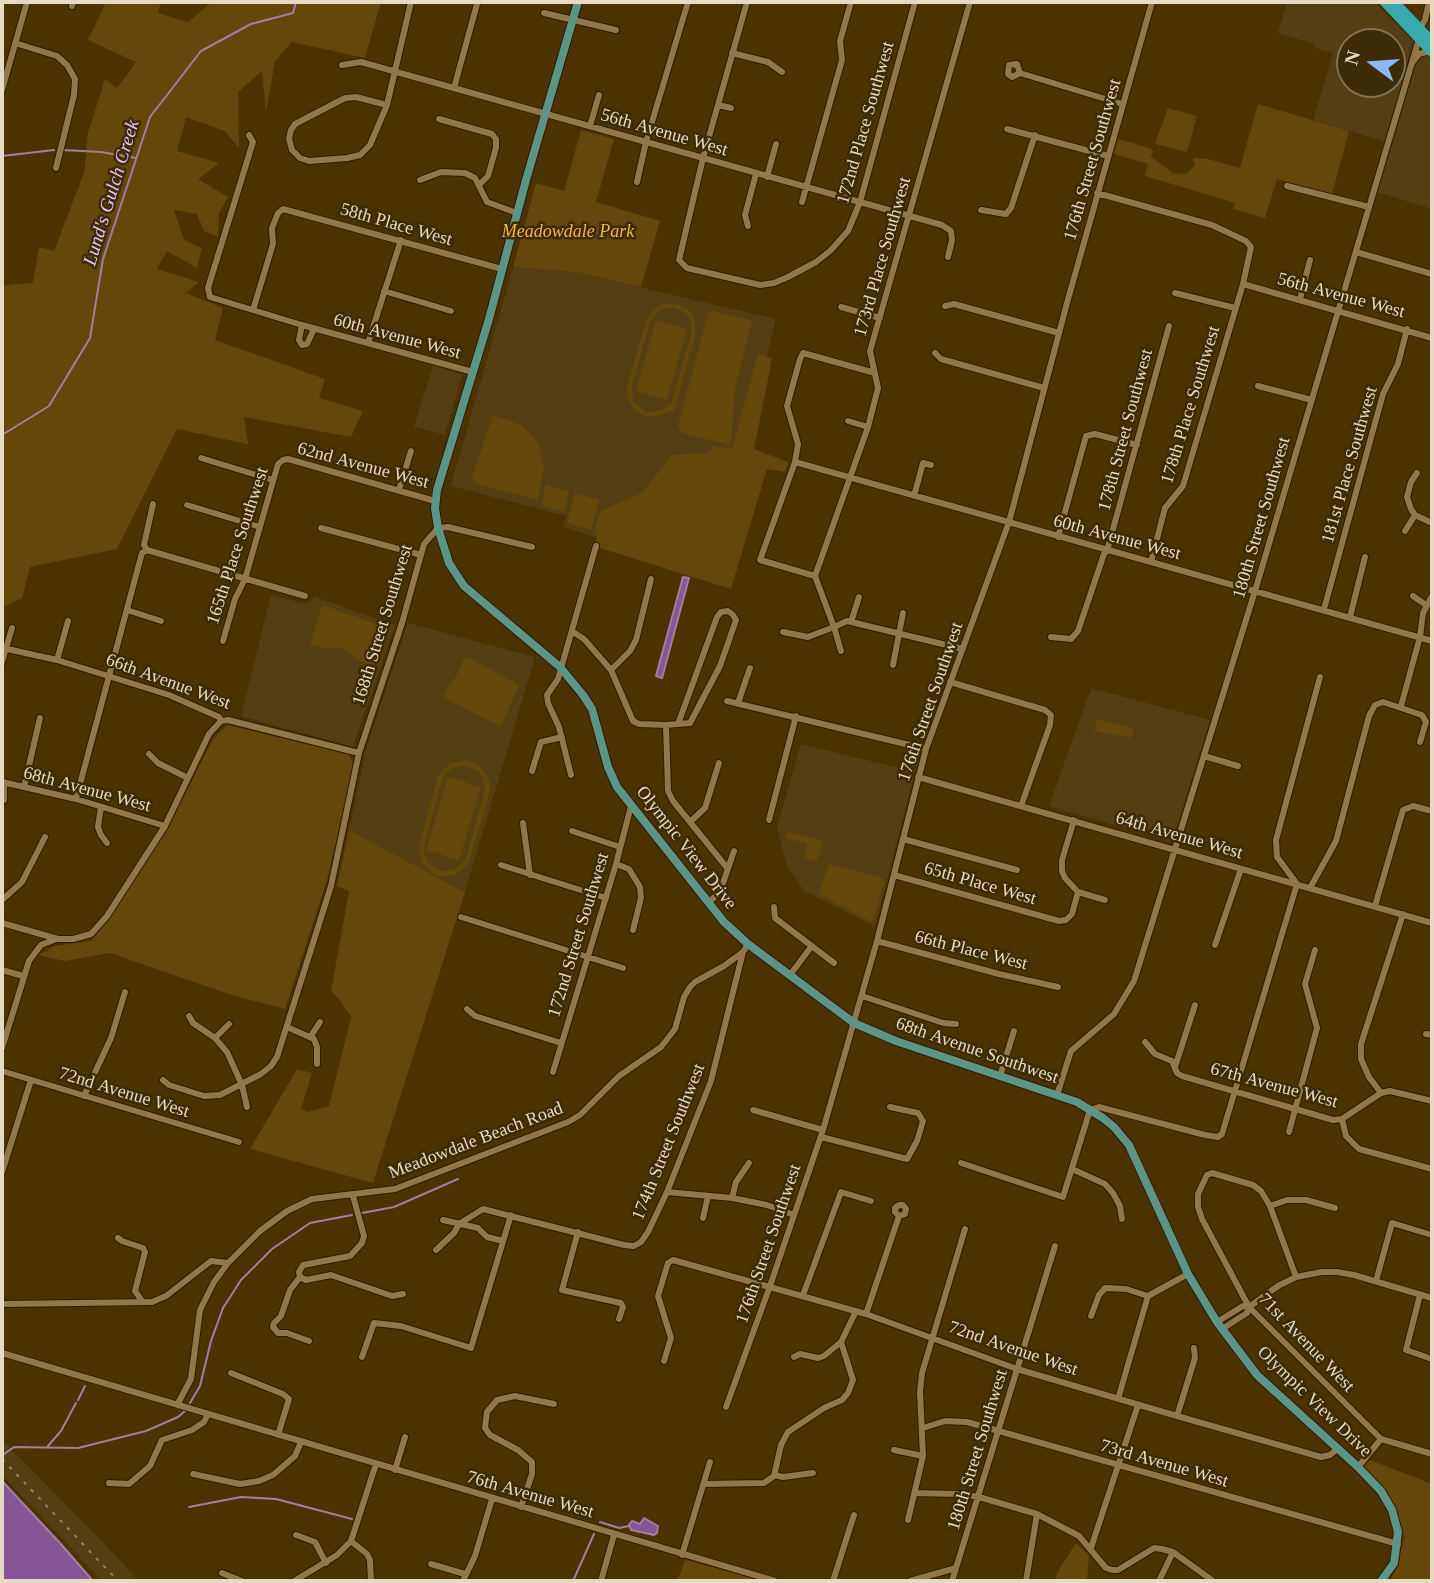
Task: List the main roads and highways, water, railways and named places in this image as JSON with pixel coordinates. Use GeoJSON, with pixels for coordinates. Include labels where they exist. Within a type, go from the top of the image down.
{"type":"FeatureCollection","features":[{"type":"Feature","properties":{"kind":"highway"},"geometry":{"type":"LineString","coordinates":[[1384,2],[1419,39],[1432,48]]}},
{"type":"Feature","properties":{"kind":"highway"},"geometry":{"type":"LineString","coordinates":[[1395,2],[1420,28],[1432,48]]}},
{"type":"Feature","properties":{"kind":"highway"},"geometry":{"type":"LineString","coordinates":[[1400,19],[1414,28],[1420,28]]}},
{"type":"Feature","properties":{"kind":"main road","name":"Olympic View Drive"},"geometry":{"type":"LineString","coordinates":[[578,2],[435,501],[438,528],[449,562],[464,586],[560,667],[583,695],[592,709],[608,767],[631,806],[724,922],[748,944],[854,1023]]}},
{"type":"Feature","properties":{"kind":"main road","name":"68th Avenue Southwest"},"geometry":{"type":"LineString","coordinates":[[854,1023],[896,1041],[1077,1102],[1090,1110]]}},
{"type":"Feature","properties":{"kind":"main road","name":"Olympic View Drive"},"geometry":{"type":"LineString","coordinates":[[1090,1110],[1109,1122],[1129,1145],[1188,1273],[1219,1326],[1257,1375],[1381,1491],[1397,1522],[1398,1544],[1394,1563],[1381,1581]]}},
{"type":"Feature","properties":{"kind":"waterway","name":"Lund's Gulch Creek"},"geometry":{"type":"LineString","coordinates":[[2,435],[49,406],[90,338],[103,259],[150,117],[201,51],[251,24],[293,13],[296,2]]}},
{"type":"Feature","properties":{"kind":"waterway"},"geometry":{"type":"LineString","coordinates":[[2,156],[54,150]]}},
{"type":"Feature","properties":{"kind":"waterway"},"geometry":{"type":"LineString","coordinates":[[63,150],[101,152],[136,158]]}},
{"type":"Feature","properties":{"kind":"waterway"},"geometry":{"type":"LineString","coordinates":[[362,1213],[394,1207],[458,1179]]}},
{"type":"Feature","properties":{"kind":"waterway"},"geometry":{"type":"LineString","coordinates":[[190,1403],[200,1386],[211,1341],[223,1308],[241,1280],[272,1249],[310,1223],[352,1215]]}},
{"type":"Feature","properties":{"kind":"waterway"},"geometry":{"type":"LineString","coordinates":[[78,1400],[85,1386]]}},
{"type":"Feature","properties":{"kind":"waterway"},"geometry":{"type":"LineString","coordinates":[[48,1446],[61,1431],[76,1403]]}},
{"type":"Feature","properties":{"kind":"waterway"},"geometry":{"type":"LineString","coordinates":[[4,1454],[14,1447],[78,1448],[146,1431],[178,1417],[185,1411]]}},
{"type":"Feature","properties":{"kind":"waterway"},"geometry":{"type":"LineString","coordinates":[[189,1507],[241,1497],[276,1499],[352,1519]]}},
{"type":"Feature","properties":{"kind":"waterway"},"geometry":{"type":"LineString","coordinates":[[600,1522],[619,1528],[629,1526]]}},
{"type":"Feature","properties":{"kind":"waterway"},"geometry":{"type":"LineString","coordinates":[[573,1581],[594,1534]]}},
{"type":"Feature","properties":{"kind":"railway"},"geometry":{"type":"LineString","coordinates":[[2,1459],[118,1581]]}},
{"type":"Feature","properties":{"kind":"park label","name":"Meadowdale Park"},"geometry":{"type":"Point","coordinates":[568,232]}}]}
